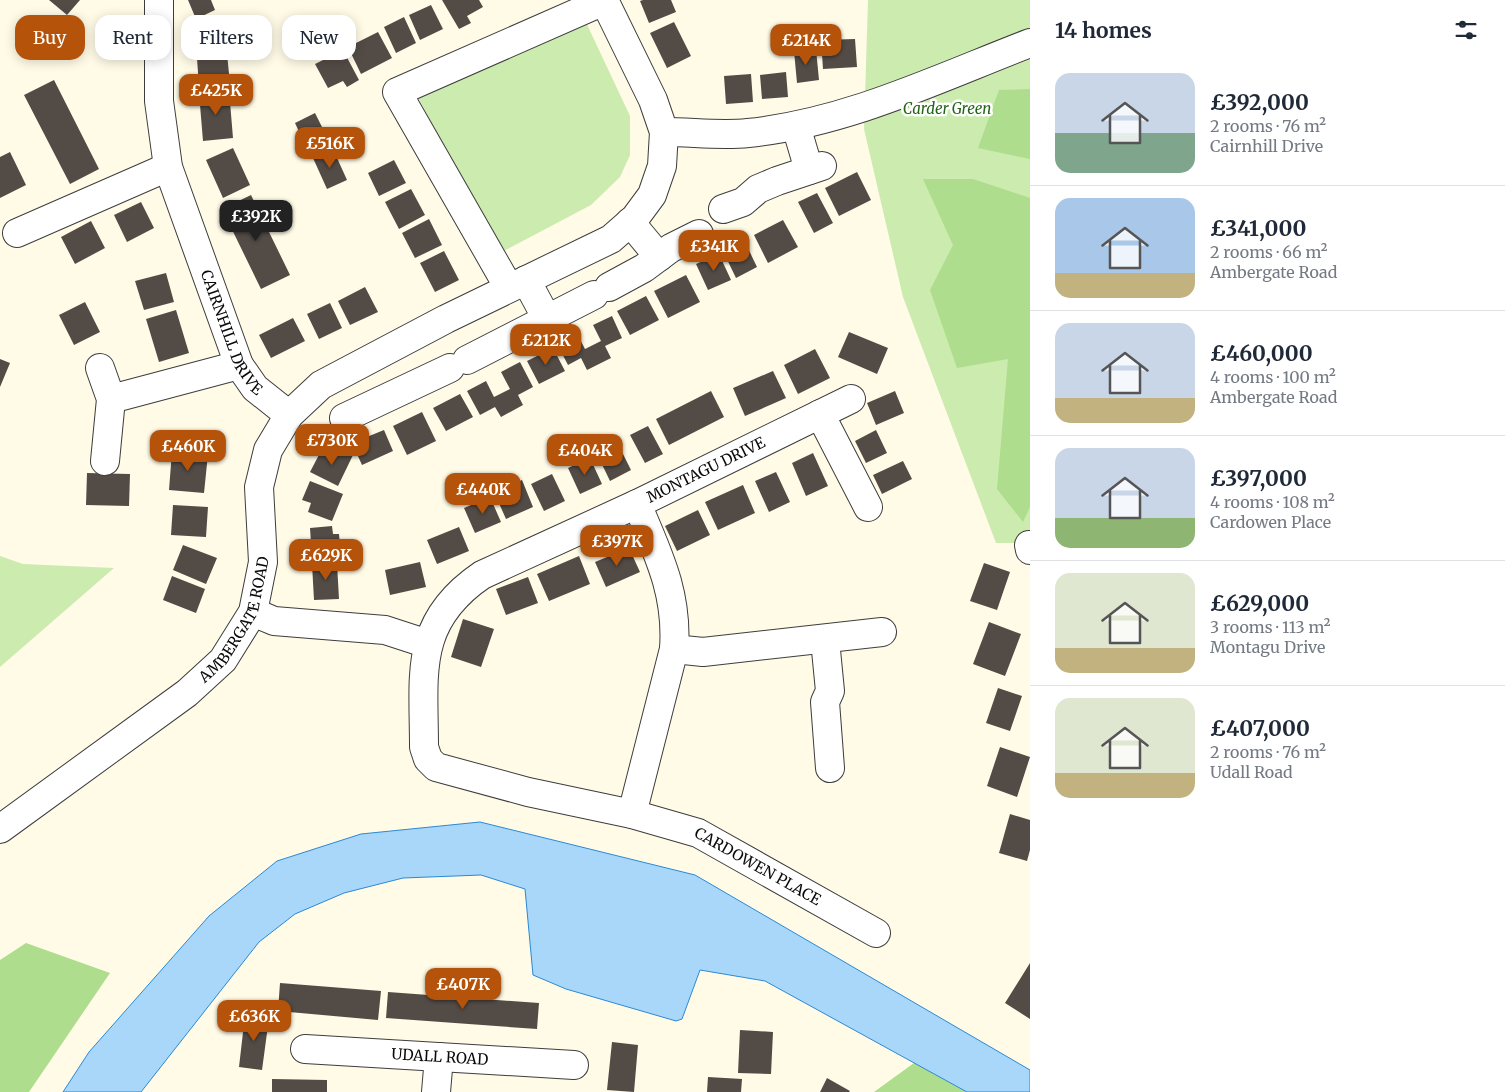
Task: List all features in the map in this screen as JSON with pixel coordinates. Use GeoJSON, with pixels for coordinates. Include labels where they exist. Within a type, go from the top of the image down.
{"type":"FeatureCollection","features":[{"type":"Feature","properties":{"kind":"street","name":"CAIRNHILL DRIVE"},"geometry":{"type":"LineString","coordinates":[[159,0],[159,101],[168,167],[239,365],[255,388],[289,415]]}},
{"type":"Feature","properties":{"kind":"street"},"geometry":{"type":"LineString","coordinates":[[547,319],[517,284],[397,92],[604,0]]}},
{"type":"Feature","properties":{"kind":"street","name":"AMBERGATE ROAD"},"geometry":{"type":"LineString","coordinates":[[0,828],[187,693],[223,660],[253,612],[263,562],[258,487],[268,450],[289,415],[321,386],[374,357],[517,284],[611,240],[630,222],[652,195],[662,166],[664,132],[653,100],[604,0]]}},
{"type":"Feature","properties":{"kind":"street"},"geometry":{"type":"LineString","coordinates":[[664,132],[747,133],[796,126],[866,107],[1030,43]]}},
{"type":"Feature","properties":{"kind":"street"},"geometry":{"type":"LineString","coordinates":[[722,209],[744,202],[758,189],[816,168],[796,126]]}},
{"type":"Feature","properties":{"kind":"street"},"geometry":{"type":"LineString","coordinates":[[17,233],[168,167]]}},
{"type":"Feature","properties":{"kind":"street"},"geometry":{"type":"LineString","coordinates":[[630,222],[659,257]]}},
{"type":"Feature","properties":{"kind":"street"},"geometry":{"type":"LineString","coordinates":[[344,418],[458,364],[602,291],[699,234]]}},
{"type":"Feature","properties":{"kind":"street"},"geometry":{"type":"LineString","coordinates":[[374,357],[393,395]]}},
{"type":"Feature","properties":{"kind":"street"},"geometry":{"type":"LineString","coordinates":[[111,399],[239,365]]}},
{"type":"Feature","properties":{"kind":"street"},"geometry":{"type":"LineString","coordinates":[[100,368],[111,399],[106,461]]}},
{"type":"Feature","properties":{"kind":"street","name":"MONTAGU DRIVE"},"geometry":{"type":"LineString","coordinates":[[424,706],[423,668],[428,644],[436,622],[449,603],[465,586],[482,575],[637,504],[851,399]]}},
{"type":"Feature","properties":{"kind":"street"},"geometry":{"type":"LineString","coordinates":[[820,414],[868,507]]}},
{"type":"Feature","properties":{"kind":"street"},"geometry":{"type":"LineString","coordinates":[[632,814],[674,649],[674,613],[669,584],[637,504]]}},
{"type":"Feature","properties":{"kind":"street"},"geometry":{"type":"LineString","coordinates":[[253,612],[274,621],[384,630],[428,644]]}},
{"type":"Feature","properties":{"kind":"street"},"geometry":{"type":"LineString","coordinates":[[674,649],[703,652],[825,640],[882,632]]}},
{"type":"Feature","properties":{"kind":"street"},"geometry":{"type":"LineString","coordinates":[[825,640],[830,691],[825,702],[830,768]]}},
{"type":"Feature","properties":{"kind":"street","name":"CARDOWEN PLACE"},"geometry":{"type":"LineString","coordinates":[[424,706],[424,747],[428,759],[436,767],[528,792],[632,814],[698,833],[876,933]]}},
{"type":"Feature","properties":{"kind":"street","name":"UDALL ROAD"},"geometry":{"type":"LineString","coordinates":[[305,1049],[574,1065]]}},
{"type":"Feature","properties":{"kind":"street"},"geometry":{"type":"LineString","coordinates":[[436,1092],[439,1057]]}},
{"type":"Feature","properties":{"kind":"green space","name":"Carder Green"},"geometry":{"type":"Polygon","coordinates":[[[868,0],[1030,0],[1030,543],[996,543],[903,297],[864,129],[868,0]]]}},
{"type":"Feature","properties":{"kind":"green space"},"geometry":{"type":"Polygon","coordinates":[[[584,18],[630,116],[630,155],[620,177],[591,205],[500,253],[418,97],[584,18]]]}},
{"type":"Feature","properties":{"kind":"green space"},"geometry":{"type":"Polygon","coordinates":[[[1030,89],[1030,159],[978,148],[999,90],[1030,89]]]}},
{"type":"Feature","properties":{"kind":"green space"},"geometry":{"type":"Polygon","coordinates":[[[923,179],[973,179],[1030,198],[1030,507],[1023,522],[997,489],[1008,359],[957,368],[930,290],[953,245],[923,179]]]}},
{"type":"Feature","properties":{"kind":"green space"},"geometry":{"type":"Polygon","coordinates":[[[0,556],[23,564],[114,568],[0,667],[0,556]]]}},
{"type":"Feature","properties":{"kind":"green space"},"geometry":{"type":"Polygon","coordinates":[[[26,943],[110,973],[29,1092],[0,1092],[0,960],[26,943]]]}},
{"type":"Feature","properties":{"kind":"green space"},"geometry":{"type":"Polygon","coordinates":[[[915,1063],[967,1092],[874,1092],[915,1063]]]}},
{"type":"Feature","properties":{"kind":"water"},"geometry":{"type":"Polygon","coordinates":[[[480,822],[695,875],[1030,1070],[1030,1092],[967,1092],[765,981],[700,970],[682,1019],[676,1021],[566,989],[533,975],[525,889],[481,875],[403,878],[344,893],[295,914],[259,942],[141,1092],[63,1092],[89,1052],[209,916],[277,861],[361,834],[480,822]]]}},
{"type":"Feature","properties":{"kind":"building"},"geometry":{"type":"Polygon","coordinates":[[[49,0],[80,0],[67,15],[49,0]]]}},
{"type":"Feature","properties":{"kind":"building"},"geometry":{"type":"Polygon","coordinates":[[[188,0],[211,0],[215,10],[204,15],[194,15],[188,0]]]}},
{"type":"Feature","properties":{"kind":"building"},"geometry":{"type":"Polygon","coordinates":[[[442,0],[479,0],[483,7],[467,16],[471,23],[459,29],[442,0]]]}},
{"type":"Feature","properties":{"kind":"building"},"geometry":{"type":"Polygon","coordinates":[[[671,0],[676,12],[649,23],[640,1],[671,0]]]}},
{"type":"Feature","properties":{"kind":"building"},"geometry":{"type":"Polygon","coordinates":[[[431,5],[443,29],[420,40],[409,15],[431,5]]]}},
{"type":"Feature","properties":{"kind":"building"},"geometry":{"type":"Polygon","coordinates":[[[404,17],[416,43],[396,53],[384,27],[404,17]]]}},
{"type":"Feature","properties":{"kind":"building"},"geometry":{"type":"Polygon","coordinates":[[[674,22],[691,56],[667,68],[650,33],[674,22]]]}},
{"type":"Feature","properties":{"kind":"building"},"geometry":{"type":"Polygon","coordinates":[[[378,32],[392,58],[361,74],[354,60],[356,60],[356,43],[378,32]]]}},
{"type":"Feature","properties":{"kind":"building"},"geometry":{"type":"Polygon","coordinates":[[[855,39],[857,67],[823,69],[821,40],[855,39]]]}},
{"type":"Feature","properties":{"kind":"building"},"geometry":{"type":"Polygon","coordinates":[[[816,49],[819,80],[797,83],[794,51],[816,49]]]}},
{"type":"Feature","properties":{"kind":"building"},"geometry":{"type":"Polygon","coordinates":[[[197,60],[228,60],[230,84],[199,86],[197,60]]]}},
{"type":"Feature","properties":{"kind":"building"},"geometry":{"type":"Polygon","coordinates":[[[323,60],[348,60],[359,80],[347,87],[343,81],[328,88],[315,64],[323,60]]]}},
{"type":"Feature","properties":{"kind":"building"},"geometry":{"type":"Polygon","coordinates":[[[786,72],[788,97],[762,99],[760,75],[786,72]]]}},
{"type":"Feature","properties":{"kind":"building"},"geometry":{"type":"Polygon","coordinates":[[[751,74],[753,102],[726,104],[724,76],[751,74]]]}},
{"type":"Feature","properties":{"kind":"building"},"geometry":{"type":"Polygon","coordinates":[[[54,80],[99,169],[70,184],[24,95],[54,80]]]}},
{"type":"Feature","properties":{"kind":"building"},"geometry":{"type":"Polygon","coordinates":[[[229,90],[233,138],[203,141],[199,93],[229,90]]]}},
{"type":"Feature","properties":{"kind":"building"},"geometry":{"type":"Polygon","coordinates":[[[315,113],[330,143],[309,153],[295,123],[315,113]]]}},
{"type":"Feature","properties":{"kind":"building"},"geometry":{"type":"Polygon","coordinates":[[[233,148],[250,185],[223,198],[206,160],[233,148]]]}},
{"type":"Feature","properties":{"kind":"building"},"geometry":{"type":"Polygon","coordinates":[[[333,149],[347,180],[327,189],[313,158],[333,149]]]}},
{"type":"Feature","properties":{"kind":"building"},"geometry":{"type":"Polygon","coordinates":[[[10,152],[26,185],[0,198],[0,157],[10,152]]]}},
{"type":"Feature","properties":{"kind":"building"},"geometry":{"type":"Polygon","coordinates":[[[394,160],[406,183],[379,196],[368,173],[394,160]]]}},
{"type":"Feature","properties":{"kind":"building"},"geometry":{"type":"Polygon","coordinates":[[[857,172],[871,200],[839,216],[825,188],[857,172]]]}},
{"type":"Feature","properties":{"kind":"building"},"geometry":{"type":"Polygon","coordinates":[[[411,189],[425,215],[399,229],[385,202],[411,189]]]}},
{"type":"Feature","properties":{"kind":"building"},"geometry":{"type":"Polygon","coordinates":[[[817,193],[833,223],[814,233],[798,202],[817,193]]]}},
{"type":"Feature","properties":{"kind":"building"},"geometry":{"type":"Polygon","coordinates":[[[251,195],[290,275],[261,289],[222,209],[251,195]]]}},
{"type":"Feature","properties":{"kind":"building"},"geometry":{"type":"Polygon","coordinates":[[[141,202],[154,228],[127,242],[114,215],[141,202]]]}},
{"type":"Feature","properties":{"kind":"building"},"geometry":{"type":"Polygon","coordinates":[[[429,219],[442,245],[415,258],[402,233],[429,219]]]}},
{"type":"Feature","properties":{"kind":"building"},"geometry":{"type":"Polygon","coordinates":[[[783,220],[798,247],[768,263],[754,235],[783,220]]]}},
{"type":"Feature","properties":{"kind":"building"},"geometry":{"type":"Polygon","coordinates":[[[91,221],[105,248],[75,264],[61,237],[91,221]]]}},
{"type":"Feature","properties":{"kind":"building"},"geometry":{"type":"Polygon","coordinates":[[[743,238],[757,267],[736,278],[722,249],[743,238]]]}},
{"type":"Feature","properties":{"kind":"building"},"geometry":{"type":"Polygon","coordinates":[[[444,251],[459,280],[435,292],[420,263],[444,251]]]}},
{"type":"Feature","properties":{"kind":"building"},"geometry":{"type":"Polygon","coordinates":[[[719,254],[731,280],[708,290],[696,264],[719,254]]]}},
{"type":"Feature","properties":{"kind":"building"},"geometry":{"type":"Polygon","coordinates":[[[166,273],[174,302],[144,310],[135,281],[166,273]]]}},
{"type":"Feature","properties":{"kind":"building"},"geometry":{"type":"Polygon","coordinates":[[[686,275],[700,302],[668,318],[654,291],[686,275]]]}},
{"type":"Feature","properties":{"kind":"building"},"geometry":{"type":"Polygon","coordinates":[[[365,287],[378,312],[350,325],[338,301],[365,287]]]}},
{"type":"Feature","properties":{"kind":"building"},"geometry":{"type":"Polygon","coordinates":[[[646,296],[659,320],[630,335],[617,311],[646,296]]]}},
{"type":"Feature","properties":{"kind":"building"},"geometry":{"type":"Polygon","coordinates":[[[85,302],[100,332],[74,345],[59,315],[85,302]]]}},
{"type":"Feature","properties":{"kind":"building"},"geometry":{"type":"Polygon","coordinates":[[[330,303],[342,328],[319,339],[307,314],[330,303]]]}},
{"type":"Feature","properties":{"kind":"building"},"geometry":{"type":"Polygon","coordinates":[[[176,310],[189,353],[159,362],[146,319],[176,310]]]}},
{"type":"Feature","properties":{"kind":"building"},"geometry":{"type":"Polygon","coordinates":[[[612,316],[622,338],[605,346],[611,358],[587,370],[581,358],[568,365],[555,340],[575,330],[585,349],[601,341],[593,325],[612,316]]]}},
{"type":"Feature","properties":{"kind":"building"},"geometry":{"type":"Polygon","coordinates":[[[293,318],[305,341],[271,358],[259,335],[293,318]]]}},
{"type":"Feature","properties":{"kind":"building"},"geometry":{"type":"Polygon","coordinates":[[[849,332],[888,348],[877,374],[838,357],[849,332]]]}},
{"type":"Feature","properties":{"kind":"building"},"geometry":{"type":"Polygon","coordinates":[[[553,348],[565,371],[539,384],[527,361],[553,348]]]}},
{"type":"Feature","properties":{"kind":"building"},"geometry":{"type":"Polygon","coordinates":[[[815,349],[830,378],[798,394],[784,365],[815,349]]]}},
{"type":"Feature","properties":{"kind":"building"},"geometry":{"type":"Polygon","coordinates":[[[0,359],[10,363],[0,387],[0,359]]]}},
{"type":"Feature","properties":{"kind":"building"},"geometry":{"type":"Polygon","coordinates":[[[520,362],[533,387],[518,395],[523,405],[501,417],[495,407],[480,415],[467,391],[486,381],[494,397],[510,389],[501,372],[520,362]]]}},
{"type":"Feature","properties":{"kind":"building"},"geometry":{"type":"Polygon","coordinates":[[[773,371],[786,398],[745,416],[733,388],[773,371]]]}},
{"type":"Feature","properties":{"kind":"building"},"geometry":{"type":"Polygon","coordinates":[[[711,391],[724,417],[669,445],[656,419],[711,391]]]}},
{"type":"Feature","properties":{"kind":"building"},"geometry":{"type":"Polygon","coordinates":[[[895,391],[904,413],[876,425],[867,403],[895,391]]]}},
{"type":"Feature","properties":{"kind":"building"},"geometry":{"type":"Polygon","coordinates":[[[460,394],[473,417],[446,431],[433,408],[460,394]]]}},
{"type":"Feature","properties":{"kind":"building"},"geometry":{"type":"Polygon","coordinates":[[[422,412],[436,441],[407,455],[393,426],[422,412]]]}},
{"type":"Feature","properties":{"kind":"building"},"geometry":{"type":"Polygon","coordinates":[[[648,426],[663,454],[645,463],[630,435],[648,426]]]}},
{"type":"Feature","properties":{"kind":"building"},"geometry":{"type":"Polygon","coordinates":[[[384,430],[393,451],[362,465],[352,443],[384,430]]]}},
{"type":"Feature","properties":{"kind":"building"},"geometry":{"type":"Polygon","coordinates":[[[876,430],[887,453],[866,463],[855,441],[876,430]]]}},
{"type":"Feature","properties":{"kind":"building"},"geometry":{"type":"Polygon","coordinates":[[[618,444],[631,470],[610,481],[597,454],[618,444]]]}},
{"type":"Feature","properties":{"kind":"building"},"geometry":{"type":"Polygon","coordinates":[[[337,448],[353,455],[338,486],[310,472],[322,449],[333,455],[337,448]]]}},
{"type":"Feature","properties":{"kind":"building"},"geometry":{"type":"Polygon","coordinates":[[[172,451],[208,454],[204,493],[169,490],[172,451]]]}},
{"type":"Feature","properties":{"kind":"building"},"geometry":{"type":"Polygon","coordinates":[[[813,453],[828,486],[806,496],[792,463],[813,453]]]}},
{"type":"Feature","properties":{"kind":"building"},"geometry":{"type":"Polygon","coordinates":[[[590,458],[602,484],[580,494],[568,468],[590,458]]]}},
{"type":"Feature","properties":{"kind":"building"},"geometry":{"type":"Polygon","coordinates":[[[903,461],[912,479],[882,494],[873,475],[903,461]]]}},
{"type":"Feature","properties":{"kind":"building"},"geometry":{"type":"Polygon","coordinates":[[[776,472],[790,502],[769,512],[755,481],[776,472]]]}},
{"type":"Feature","properties":{"kind":"building"},"geometry":{"type":"Polygon","coordinates":[[[87,473],[130,474],[129,506],[86,505],[87,473]]]}},
{"type":"Feature","properties":{"kind":"building"},"geometry":{"type":"Polygon","coordinates":[[[552,474],[565,501],[544,511],[531,484],[552,474]]]}},
{"type":"Feature","properties":{"kind":"building"},"geometry":{"type":"Polygon","coordinates":[[[522,480],[533,507],[506,519],[494,492],[522,480]]]}},
{"type":"Feature","properties":{"kind":"building"},"geometry":{"type":"Polygon","coordinates":[[[310,481],[343,494],[332,521],[308,512],[311,503],[302,500],[310,481]]]}},
{"type":"Feature","properties":{"kind":"building"},"geometry":{"type":"Polygon","coordinates":[[[743,485],[755,513],[718,530],[705,502],[743,485]]]}},
{"type":"Feature","properties":{"kind":"building"},"geometry":{"type":"Polygon","coordinates":[[[490,497],[501,522],[475,533],[464,508],[490,497]]]}},
{"type":"Feature","properties":{"kind":"building"},"geometry":{"type":"Polygon","coordinates":[[[173,505],[208,507],[206,537],[171,535],[173,505]]]}},
{"type":"Feature","properties":{"kind":"building"},"geometry":{"type":"Polygon","coordinates":[[[698,510],[710,535],[677,551],[665,526],[698,510]]]}},
{"type":"Feature","properties":{"kind":"building"},"geometry":{"type":"Polygon","coordinates":[[[332,526],[333,534],[339,534],[341,556],[312,558],[310,528],[332,526]]]}},
{"type":"Feature","properties":{"kind":"building"},"geometry":{"type":"Polygon","coordinates":[[[459,527],[469,551],[437,564],[427,540],[459,527]]]}},
{"type":"Feature","properties":{"kind":"building"},"geometry":{"type":"Polygon","coordinates":[[[183,545],[217,558],[206,584],[173,570],[183,545]]]}},
{"type":"Feature","properties":{"kind":"building"},"geometry":{"type":"Polygon","coordinates":[[[629,548],[640,572],[606,587],[595,562],[629,548]]]}},
{"type":"Feature","properties":{"kind":"building"},"geometry":{"type":"Polygon","coordinates":[[[579,556],[590,584],[549,601],[537,574],[579,556]]]}},
{"type":"Feature","properties":{"kind":"building"},"geometry":{"type":"Polygon","coordinates":[[[420,562],[426,587],[390,595],[385,570],[420,562]]]}},
{"type":"Feature","properties":{"kind":"building"},"geometry":{"type":"Polygon","coordinates":[[[337,563],[339,599],[314,600],[312,564],[337,563]]]}},
{"type":"Feature","properties":{"kind":"building"},"geometry":{"type":"Polygon","coordinates":[[[984,563],[1010,572],[997,610],[970,601],[984,563]]]}},
{"type":"Feature","properties":{"kind":"building"},"geometry":{"type":"Polygon","coordinates":[[[172,576],[205,589],[196,613],[163,600],[172,576]]]}},
{"type":"Feature","properties":{"kind":"building"},"geometry":{"type":"Polygon","coordinates":[[[528,577],[538,603],[506,615],[496,589],[528,577]]]}},
{"type":"Feature","properties":{"kind":"building"},"geometry":{"type":"Polygon","coordinates":[[[463,619],[494,629],[481,667],[451,657],[463,619]]]}},
{"type":"Feature","properties":{"kind":"building"},"geometry":{"type":"Polygon","coordinates":[[[989,622],[1021,634],[1005,676],[973,664],[989,622]]]}},
{"type":"Feature","properties":{"kind":"building"},"geometry":{"type":"Polygon","coordinates":[[[998,688],[1022,696],[1010,731],[986,723],[998,688]]]}},
{"type":"Feature","properties":{"kind":"building"},"geometry":{"type":"Polygon","coordinates":[[[1000,747],[1030,757],[1017,797],[987,786],[1000,747]]]}},
{"type":"Feature","properties":{"kind":"building"},"geometry":{"type":"Polygon","coordinates":[[[1010,814],[1030,820],[1030,850],[1027,861],[999,853],[1010,814]]]}},
{"type":"Feature","properties":{"kind":"building"},"geometry":{"type":"Polygon","coordinates":[[[1030,963],[1030,1019],[1005,1003],[1030,963]]]}},
{"type":"Feature","properties":{"kind":"building"},"geometry":{"type":"Polygon","coordinates":[[[280,983],[381,991],[378,1020],[278,1011],[280,983]]]}},
{"type":"Feature","properties":{"kind":"building"},"geometry":{"type":"Polygon","coordinates":[[[388,992],[539,1003],[537,1029],[386,1018],[388,992]]]}},
{"type":"Feature","properties":{"kind":"building"},"geometry":{"type":"Polygon","coordinates":[[[245,1015],[269,1018],[262,1070],[239,1067],[245,1015]]]}},
{"type":"Feature","properties":{"kind":"building"},"geometry":{"type":"Polygon","coordinates":[[[740,1030],[773,1032],[771,1074],[738,1073],[740,1030]]]}},
{"type":"Feature","properties":{"kind":"building"},"geometry":{"type":"Polygon","coordinates":[[[612,1042],[638,1045],[634,1092],[607,1090],[612,1042]]]}},
{"type":"Feature","properties":{"kind":"building"},"geometry":{"type":"Polygon","coordinates":[[[708,1077],[742,1079],[741,1092],[707,1092],[708,1077]]]}},
{"type":"Feature","properties":{"kind":"building"},"geometry":{"type":"Polygon","coordinates":[[[827,1078],[850,1091],[820,1092],[827,1078]]]}},
{"type":"Feature","properties":{"kind":"building"},"geometry":{"type":"Polygon","coordinates":[[[272,1079],[327,1080],[327,1092],[272,1092],[272,1079]]]}}]}
